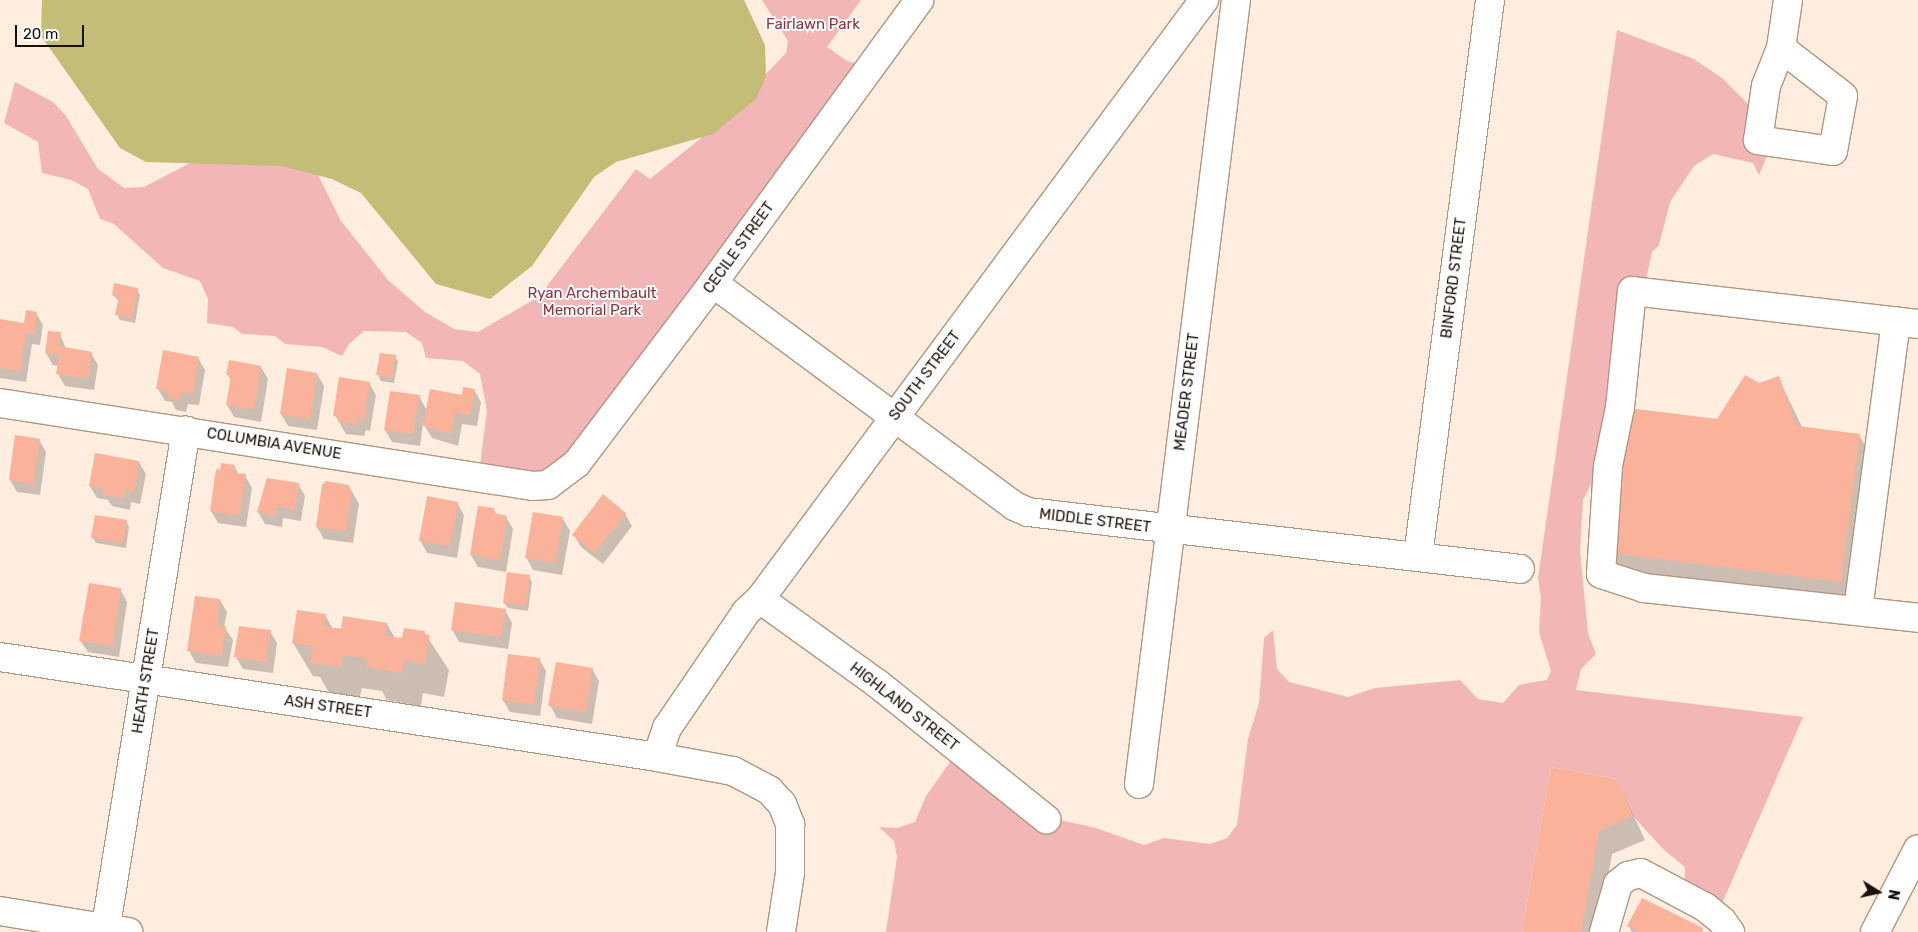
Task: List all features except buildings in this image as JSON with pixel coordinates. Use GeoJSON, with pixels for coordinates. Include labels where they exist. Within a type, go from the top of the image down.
{"type":"FeatureCollection","features":[{"type":"Feature","properties":{"kind":"street","name":"CECILE STREET"},"geometry":{"type":"LineString","coordinates":[[548,485],[577,463],[713,284],[919,0]]}},
{"type":"Feature","properties":{"kind":"street","name":"SOUTH STREET"},"geometry":{"type":"LineString","coordinates":[[657,757],[667,728],[746,612],[760,599],[1204,0]]}},
{"type":"Feature","properties":{"kind":"street","name":"MEADER STREET"},"geometry":{"type":"LineString","coordinates":[[1139,784],[1236,0]]}},
{"type":"Feature","properties":{"kind":"street","name":"BINFORD STREET"},"geometry":{"type":"LineString","coordinates":[[1418,556],[1490,0]]}},
{"type":"Feature","properties":{"kind":"street"},"geometry":{"type":"LineString","coordinates":[[1780,48],[1788,0]]}},
{"type":"Feature","properties":{"kind":"street","name":"MIDDLE STREET"},"geometry":{"type":"LineString","coordinates":[[713,284],[1014,506],[1028,512],[1170,530],[1520,568]]}},
{"type":"Feature","properties":{"kind":"street"},"geometry":{"type":"LineString","coordinates":[[1858,610],[1907,323],[1632,291],[1620,407],[1608,466],[1602,574],[1644,588],[1918,618]]}},
{"type":"Feature","properties":{"kind":"street","name":"COLUMBIA AVENUE"},"geometry":{"type":"LineString","coordinates":[[0,403],[186,430],[533,486],[548,485]]}},
{"type":"Feature","properties":{"kind":"street","name":"HEATH STREET"},"geometry":{"type":"LineString","coordinates":[[113,931],[146,680],[186,430]]}},
{"type":"Feature","properties":{"kind":"street","name":"HIGHLAND STREET"},"geometry":{"type":"LineString","coordinates":[[760,599],[878,684],[1046,819]]}},
{"type":"Feature","properties":{"kind":"street","name":"ASH STREET"},"geometry":{"type":"LineString","coordinates":[[0,657],[657,757],[733,771],[769,790],[782,804],[790,824],[792,849],[781,932]]}},
{"type":"Feature","properties":{"kind":"street"},"geometry":{"type":"LineString","coordinates":[[1875,932],[1918,849]]}},
{"type":"Feature","properties":{"kind":"street"},"geometry":{"type":"LineString","coordinates":[[1604,932],[1618,884],[1628,876],[1641,873],[1705,907],[1722,921],[1730,932]]}},
{"type":"Feature","properties":{"kind":"street"},"geometry":{"type":"LineString","coordinates":[[0,912],[113,931]]}},
{"type":"Feature","properties":{"kind":"green space"},"geometry":{"type":"Polygon","coordinates":[[[762,0],[861,0],[827,47],[847,61],[859,64],[550,483],[479,473],[487,411],[480,374],[463,361],[426,358],[422,343],[406,332],[364,331],[349,344],[342,356],[322,347],[285,344],[275,336],[242,334],[233,327],[207,323],[208,299],[200,281],[163,268],[114,224],[100,219],[88,189],[71,180],[42,173],[38,142],[4,123],[15,82],[53,102],[66,116],[98,169],[124,188],[144,187],[188,164],[253,145],[318,175],[341,221],[388,280],[425,312],[454,329],[478,332],[545,293],[547,286],[636,169],[650,179],[715,127],[786,53],[788,41],[762,0]]]}},
{"type":"Feature","properties":{"kind":"green space"},"geometry":{"type":"Polygon","coordinates":[[[1617,30],[1694,59],[1723,79],[1748,104],[1765,135],[1767,156],[1759,175],[1753,163],[1713,154],[1694,166],[1670,202],[1659,245],[1652,252],[1608,451],[1583,500],[1580,551],[1588,633],[1596,654],[1581,669],[1576,690],[1803,717],[1720,908],[1685,889],[1685,867],[1664,850],[1633,816],[1617,779],[1551,767],[1522,932],[886,932],[897,857],[894,841],[879,827],[897,828],[915,822],[926,796],[957,752],[1042,816],[1096,828],[1144,845],[1164,838],[1210,844],[1227,838],[1237,825],[1248,739],[1259,703],[1264,638],[1273,630],[1277,669],[1289,682],[1348,697],[1375,688],[1460,680],[1478,699],[1503,703],[1519,685],[1547,680],[1551,671],[1539,632],[1541,598],[1538,578],[1617,30]]]}},
{"type":"Feature","properties":{"kind":"shaded area"},"geometry":{"type":"Polygon","coordinates":[[[42,0],[744,0],[765,45],[766,76],[756,99],[713,134],[616,162],[594,177],[532,266],[490,299],[436,284],[361,193],[332,179],[282,166],[146,162],[120,148],[41,36],[42,0]]]}},
{"type":"Feature","properties":{"kind":"park label","name":"Fairlawn Park"},"geometry":{"type":"Point","coordinates":[813,25]}},
{"type":"Feature","properties":{"kind":"park label","name":"Ryan Archembault Memorial Park"},"geometry":{"type":"Point","coordinates":[592,302]}}]}
